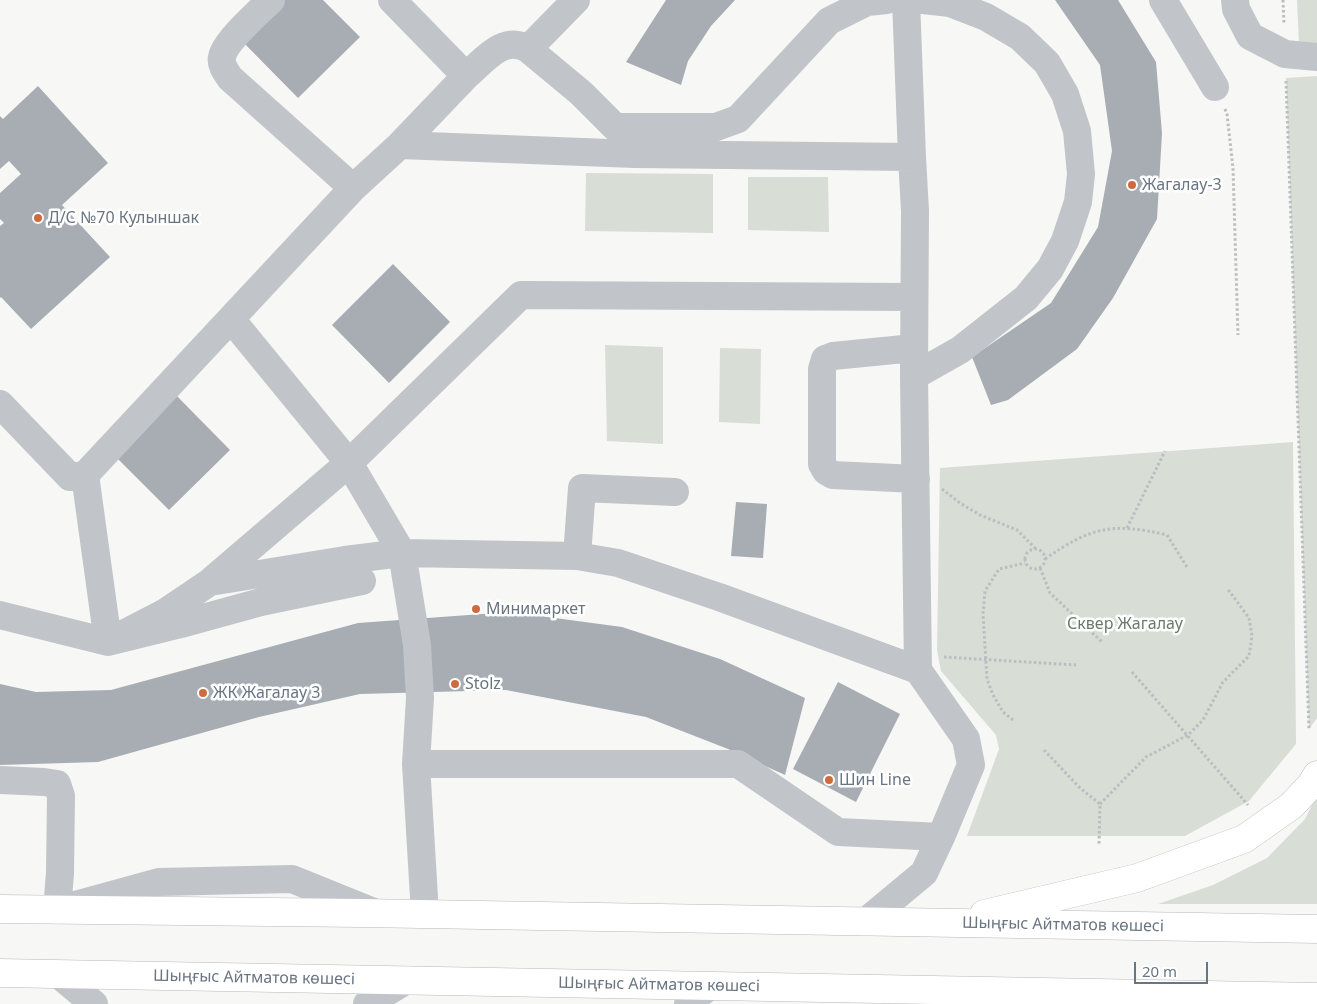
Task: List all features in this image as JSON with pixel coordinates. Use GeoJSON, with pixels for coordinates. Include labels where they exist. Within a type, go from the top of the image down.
{"type":"FeatureCollection","features":[{"type":"Feature","properties":{"kind":"main road"},"geometry":{"type":"LineString","coordinates":[[944,923],[1137,878],[1244,839],[1292,806],[1311,785],[1317,775]]}},
{"type":"Feature","properties":{"kind":"main road","name":"Шыңғыс Айтматов көшесі"},"geometry":{"type":"LineString","coordinates":[[0,909],[377,913],[1317,929]]}},
{"type":"Feature","properties":{"kind":"main road","name":"Шыңғыс Айтматов көшесі"},"geometry":{"type":"LineString","coordinates":[[0,973],[708,986],[860,996],[935,990],[1317,997]]}},
{"type":"Feature","properties":{"kind":"main road"},"geometry":{"type":"LineString","coordinates":[[935,990],[968,1004]]}},
{"type":"Feature","properties":{"kind":"lane"},"geometry":{"type":"LineString","coordinates":[[270,0],[228,44],[221,57],[222,64],[230,78],[353,188]]}},
{"type":"Feature","properties":{"kind":"lane"},"geometry":{"type":"LineString","coordinates":[[392,0],[466,76]]}},
{"type":"Feature","properties":{"kind":"lane"},"geometry":{"type":"LineString","coordinates":[[528,48],[576,0]]}},
{"type":"Feature","properties":{"kind":"lane"},"geometry":{"type":"LineString","coordinates":[[615,127],[716,127],[738,119],[829,21],[867,2],[887,0]]}},
{"type":"Feature","properties":{"kind":"lane"},"geometry":{"type":"LineString","coordinates":[[865,922],[924,873],[971,765],[966,739],[928,663],[928,483],[914,376],[914,211],[906,0]]}},
{"type":"Feature","properties":{"kind":"lane"},"geometry":{"type":"LineString","coordinates":[[914,376],[960,350],[1026,298],[1050,268],[1065,242],[1078,202],[1082,174],[1077,132],[1065,94],[1047,63],[1020,37],[986,17],[950,3],[923,0]]}},
{"type":"Feature","properties":{"kind":"lane"},"geometry":{"type":"LineString","coordinates":[[1163,0],[1215,87]]}},
{"type":"Feature","properties":{"kind":"lane"},"geometry":{"type":"LineString","coordinates":[[1232,3],[1250,36],[1285,54],[1317,57]]}},
{"type":"Feature","properties":{"kind":"lane"},"geometry":{"type":"LineString","coordinates":[[0,404],[70,477],[85,475],[353,188],[400,145],[466,76],[496,50],[504,46],[520,44],[528,48],[581,93],[615,127],[635,154]]}},
{"type":"Feature","properties":{"kind":"lane"},"geometry":{"type":"LineString","coordinates":[[400,145],[635,154],[912,157]]}},
{"type":"Feature","properties":{"kind":"lane"},"geometry":{"type":"LineString","coordinates":[[108,642],[164,613],[210,582],[349,463],[521,294],[914,298]]}},
{"type":"Feature","properties":{"kind":"lane"},"geometry":{"type":"LineString","coordinates":[[231,319],[349,463],[402,553],[417,645],[420,698],[416,764],[425,914]]}},
{"type":"Feature","properties":{"kind":"lane"},"geometry":{"type":"LineString","coordinates":[[914,348],[833,356],[824,360],[822,369],[822,464],[826,471],[833,475],[928,483]]}},
{"type":"Feature","properties":{"kind":"lane"},"geometry":{"type":"LineString","coordinates":[[85,475],[108,642]]}},
{"type":"Feature","properties":{"kind":"lane"},"geometry":{"type":"LineString","coordinates":[[578,556],[582,488],[675,492]]}},
{"type":"Feature","properties":{"kind":"lane"},"geometry":{"type":"LineString","coordinates":[[210,582],[345,560],[402,553],[578,556],[618,563],[928,663]]}},
{"type":"Feature","properties":{"kind":"lane"},"geometry":{"type":"LineString","coordinates":[[0,615],[108,642],[262,602],[362,581]]}},
{"type":"Feature","properties":{"kind":"lane"},"geometry":{"type":"LineString","coordinates":[[416,764],[738,764],[838,832],[941,837]]}},
{"type":"Feature","properties":{"kind":"lane"},"geometry":{"type":"LineString","coordinates":[[0,780],[57,784],[61,796],[57,910]]}},
{"type":"Feature","properties":{"kind":"lane"},"geometry":{"type":"LineString","coordinates":[[58,974],[94,1004]]}},
{"type":"Feature","properties":{"kind":"lane"},"geometry":{"type":"LineString","coordinates":[[367,1004],[407,980]]}},
{"type":"Feature","properties":{"kind":"lane"},"geometry":{"type":"LineString","coordinates":[[688,1004],[708,986]]}},
{"type":"Feature","properties":{"kind":"path"},"geometry":{"type":"LineString","coordinates":[[1283,0],[1309,729]]}},
{"type":"Feature","properties":{"kind":"path"},"geometry":{"type":"LineString","coordinates":[[1215,87],[1227,114],[1233,168],[1238,336]]}},
{"type":"Feature","properties":{"kind":"path"},"geometry":{"type":"LineString","coordinates":[[1127,528],[1165,451]]}},
{"type":"Feature","properties":{"kind":"path"},"geometry":{"type":"LineString","coordinates":[[928,483],[980,515],[1017,530],[1036,549],[1044,554],[1045,559]]}},
{"type":"Feature","properties":{"kind":"path"},"geometry":{"type":"LineString","coordinates":[[1036,549],[1027,552],[1024,558],[1029,568],[1040,568],[1045,559],[1068,542],[1088,533],[1110,528],[1142,529],[1167,535],[1187,567]]}},
{"type":"Feature","properties":{"kind":"path"},"geometry":{"type":"LineString","coordinates":[[1013,720],[1003,712],[993,696],[987,680],[983,614],[985,591],[998,569],[1025,563]]}},
{"type":"Feature","properties":{"kind":"path"},"geometry":{"type":"LineString","coordinates":[[1040,568],[1050,593],[1102,642]]}},
{"type":"Feature","properties":{"kind":"path"},"geometry":{"type":"LineString","coordinates":[[1099,844],[1100,804],[1146,757],[1188,735],[1203,720],[1223,682],[1249,656],[1252,636],[1249,618],[1227,588]]}},
{"type":"Feature","properties":{"kind":"path"},"geometry":{"type":"LineString","coordinates":[[928,663],[987,660],[1076,665]]}},
{"type":"Feature","properties":{"kind":"path"},"geometry":{"type":"LineString","coordinates":[[1132,672],[1251,809]]}},
{"type":"Feature","properties":{"kind":"path"},"geometry":{"type":"LineString","coordinates":[[1044,750],[1080,788],[1100,804]]}},
{"type":"Feature","properties":{"kind":"green space"},"geometry":{"type":"Polygon","coordinates":[[[1297,0],[1317,0],[1317,44],[1299,44],[1297,0]]]}},
{"type":"Feature","properties":{"kind":"green space"},"geometry":{"type":"Polygon","coordinates":[[[1317,76],[1317,718],[1309,729],[1286,78],[1317,76]]]}},
{"type":"Feature","properties":{"kind":"green space"},"geometry":{"type":"Polygon","coordinates":[[[586,173],[713,174],[713,233],[585,231],[586,173]]]}},
{"type":"Feature","properties":{"kind":"green space"},"geometry":{"type":"Polygon","coordinates":[[[748,177],[828,177],[829,232],[748,230],[748,177]]]}},
{"type":"Feature","properties":{"kind":"green space"},"geometry":{"type":"Polygon","coordinates":[[[605,345],[663,347],[663,444],[607,441],[605,345]]]}},
{"type":"Feature","properties":{"kind":"green space"},"geometry":{"type":"Polygon","coordinates":[[[720,348],[761,349],[760,424],[719,422],[720,348]]]}},
{"type":"Feature","properties":{"kind":"green space","name":"Сквер Жагалау"},"geometry":{"type":"Polygon","coordinates":[[[1293,442],[1296,744],[1249,801],[1185,836],[967,836],[999,749],[996,735],[941,671],[937,650],[940,468],[1293,442]]]}},
{"type":"Feature","properties":{"kind":"green space"},"geometry":{"type":"Polygon","coordinates":[[[1317,795],[1317,904],[1158,904],[1213,885],[1267,858],[1305,819],[1317,795]]]}},
{"type":"Feature","properties":{"kind":"building"},"geometry":{"type":"Polygon","coordinates":[[[282,0],[323,0],[360,37],[298,98],[241,40],[282,0]]]}},
{"type":"Feature","properties":{"kind":"building"},"geometry":{"type":"Polygon","coordinates":[[[666,0],[735,0],[711,26],[688,61],[681,85],[626,62],[666,0]]]}},
{"type":"Feature","properties":{"kind":"building","name":"Жагалау-3"},"geometry":{"type":"Polygon","coordinates":[[[1055,0],[1118,0],[1156,62],[1162,133],[1157,219],[1113,298],[1077,349],[1008,400],[991,405],[972,357],[1051,303],[1098,227],[1112,151],[1100,65],[1055,0]]]}},
{"type":"Feature","properties":{"kind":"building"},"geometry":{"type":"Polygon","coordinates":[[[38,86],[108,163],[62,205],[110,257],[31,329],[0,298],[0,226],[4,223],[0,219],[0,193],[21,174],[9,161],[0,169],[0,116],[3,119],[38,86]]]}},
{"type":"Feature","properties":{"kind":"building"},"geometry":{"type":"Polygon","coordinates":[[[393,264],[450,322],[389,383],[332,325],[393,264]]]}},
{"type":"Feature","properties":{"kind":"building"},"geometry":{"type":"Polygon","coordinates":[[[173,392],[230,450],[169,510],[111,452],[173,392]]]}},
{"type":"Feature","properties":{"kind":"building"},"geometry":{"type":"Polygon","coordinates":[[[736,502],[767,504],[763,558],[731,556],[736,502]]]}},
{"type":"Feature","properties":{"kind":"building","name":"ЖК Жагалау 3"},"geometry":{"type":"Polygon","coordinates":[[[510,612],[622,627],[720,659],[805,698],[785,775],[728,749],[646,717],[506,690],[360,694],[259,717],[98,762],[0,765],[0,684],[36,692],[111,690],[358,623],[510,612]]]}},
{"type":"Feature","properties":{"kind":"building"},"geometry":{"type":"Polygon","coordinates":[[[838,682],[900,714],[856,802],[793,769],[838,682]]]}},
{"type":"Feature","properties":{"kind":"place","name":"Жагалау-3"},"geometry":{"type":"Point","coordinates":[1132,185]}},
{"type":"Feature","properties":{"kind":"place","name":"Д/С №70 Кулыншак"},"geometry":{"type":"Point","coordinates":[38,218]}},
{"type":"Feature","properties":{"kind":"place","name":"Минимаркет"},"geometry":{"type":"Point","coordinates":[476,609]}},
{"type":"Feature","properties":{"kind":"place","name":"Stolz"},"geometry":{"type":"Point","coordinates":[455,684]}},
{"type":"Feature","properties":{"kind":"place","name":"ЖК Жагалау 3"},"geometry":{"type":"Point","coordinates":[203,693]}},
{"type":"Feature","properties":{"kind":"place","name":"Шин Line"},"geometry":{"type":"Point","coordinates":[829,780]}}]}
